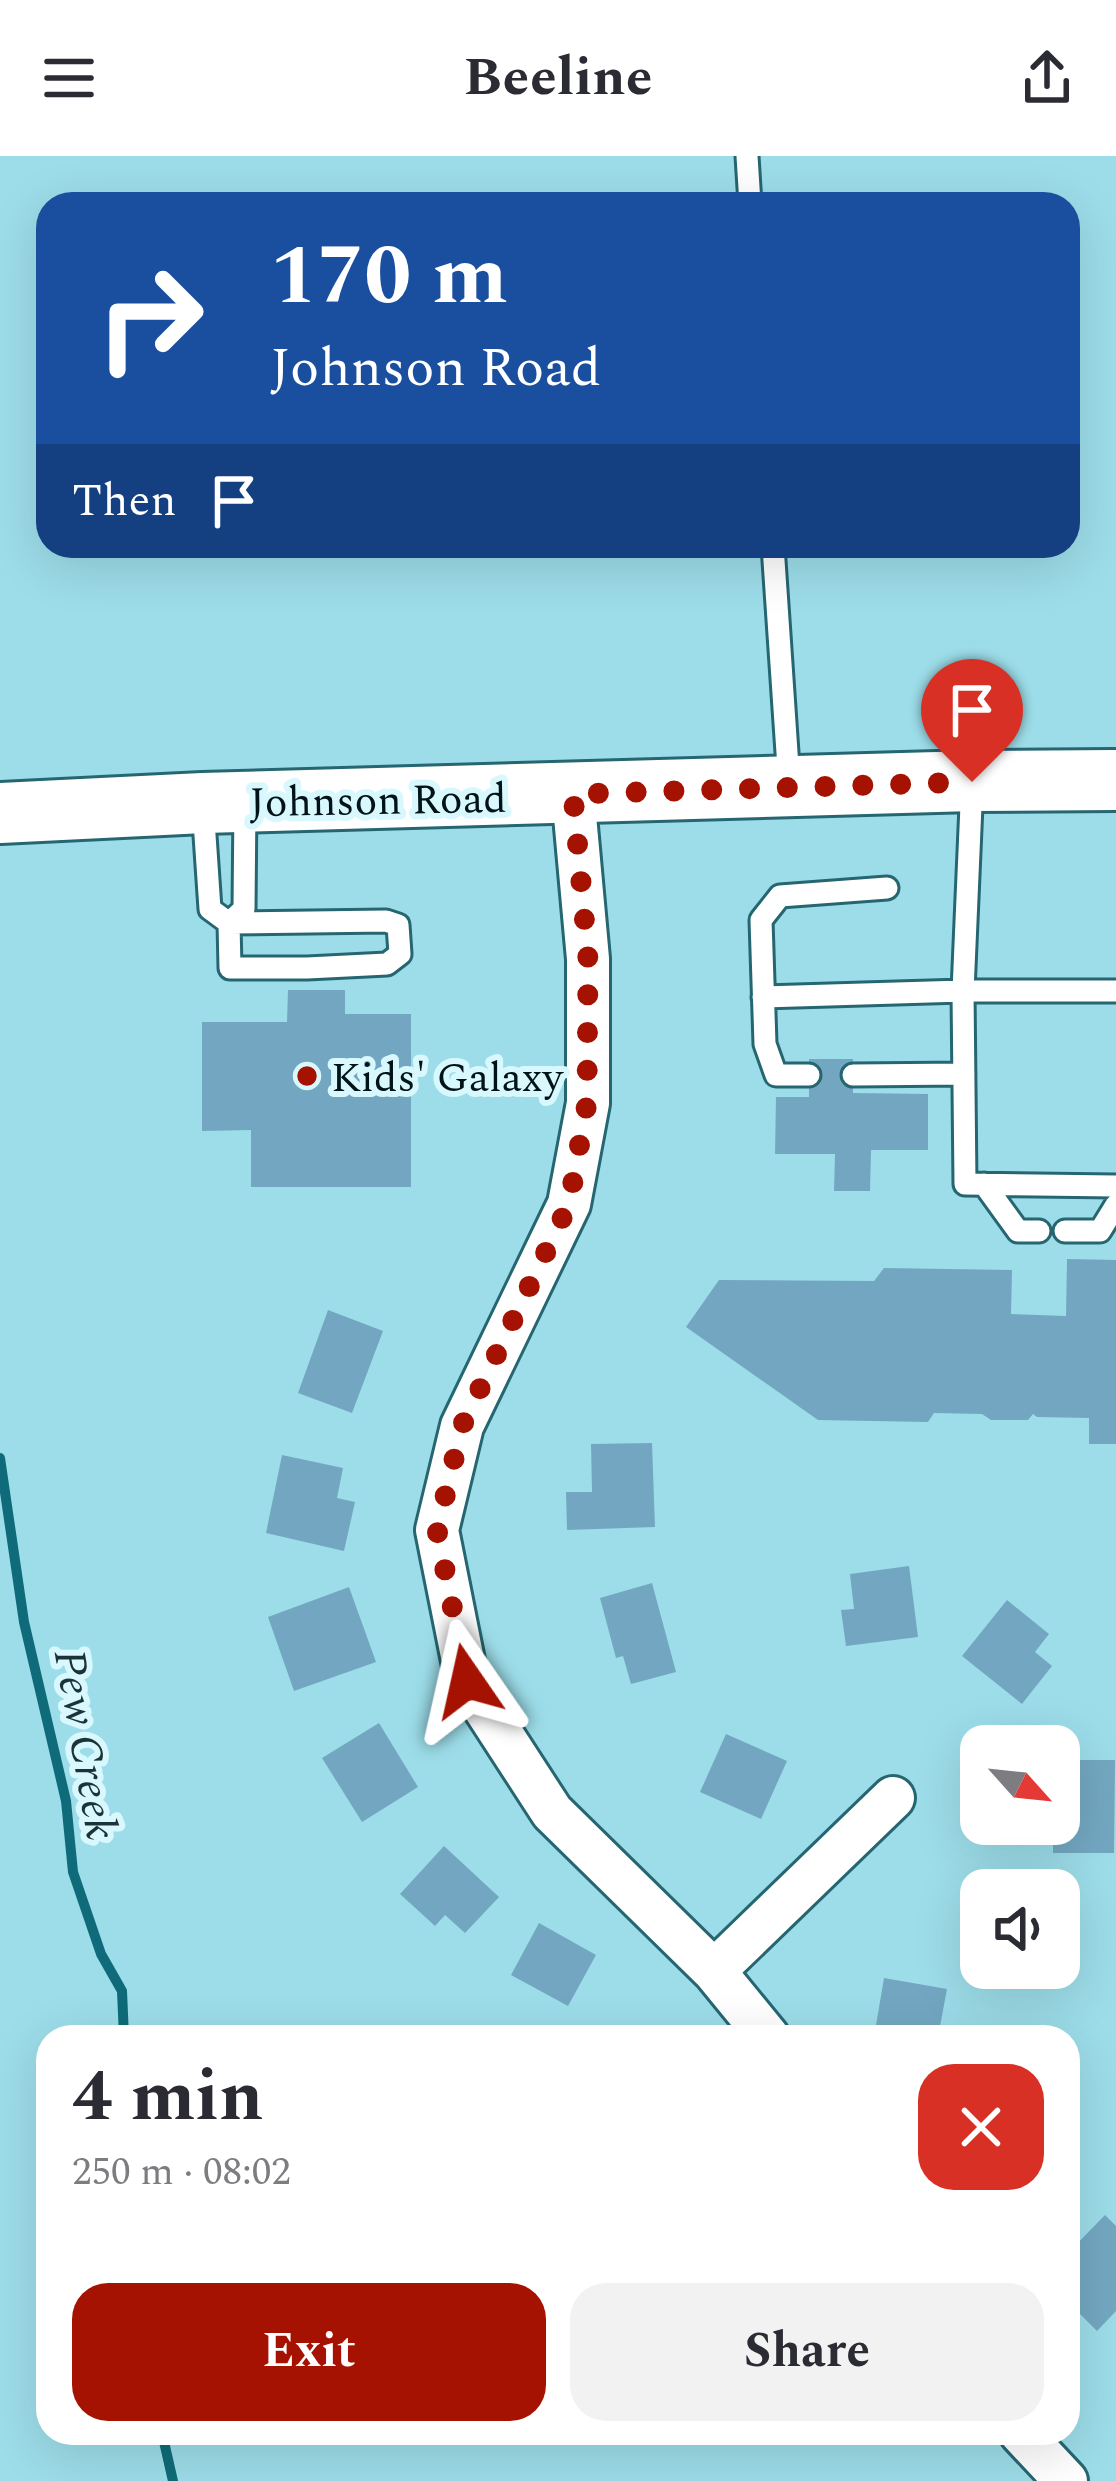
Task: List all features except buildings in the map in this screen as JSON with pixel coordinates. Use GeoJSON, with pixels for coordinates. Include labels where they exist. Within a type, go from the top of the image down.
{"type":"FeatureCollection","features":[{"type":"Feature","properties":{"kind":"street","name":"Johnson Road"},"geometry":{"type":"LineString","coordinates":[[0,813],[224,802],[1116,780]]}},
{"type":"Feature","properties":{"kind":"street"},"geometry":{"type":"LineString","coordinates":[[573,794],[588,959],[587,1103],[577,1163],[569,1204],[462,1426],[437,1530],[467,1681],[552,1812],[714,1970],[759,2025]]}},
{"type":"Feature","properties":{"kind":"street"},"geometry":{"type":"LineString","coordinates":[[714,1970],[893,1798]]}},
{"type":"Feature","properties":{"kind":"street"},"geometry":{"type":"LineString","coordinates":[[1032,2445],[1066,2481]]}},
{"type":"Feature","properties":{"kind":"lane"},"geometry":{"type":"LineString","coordinates":[[747,156],[748,192]]}},
{"type":"Feature","properties":{"kind":"lane"},"geometry":{"type":"LineString","coordinates":[[774,558],[790,788]]}},
{"type":"Feature","properties":{"kind":"lane"},"geometry":{"type":"LineString","coordinates":[[972,782],[963,991],[965,1184],[1116,1186]]}},
{"type":"Feature","properties":{"kind":"lane"},"geometry":{"type":"LineString","coordinates":[[224,802],[244,910],[229,923]]}},
{"type":"Feature","properties":{"kind":"lane"},"geometry":{"type":"LineString","coordinates":[[224,802],[210,909],[229,923],[386,921],[398,926],[400,954],[387,964],[230,968],[229,923]]}},
{"type":"Feature","properties":{"kind":"lane"},"geometry":{"type":"LineString","coordinates":[[809,1076],[776,1075],[765,1044],[760,920],[780,896],[887,888]]}},
{"type":"Feature","properties":{"kind":"lane"},"geometry":{"type":"LineString","coordinates":[[763,997],[1116,991]]}},
{"type":"Feature","properties":{"kind":"lane"},"geometry":{"type":"LineString","coordinates":[[853,1075],[964,1074]]}},
{"type":"Feature","properties":{"kind":"lane"},"geometry":{"type":"LineString","coordinates":[[984,1184],[1018,1232],[1039,1231]]}},
{"type":"Feature","properties":{"kind":"lane"},"geometry":{"type":"LineString","coordinates":[[1065,1231],[1100,1231],[1116,1205]]}},
{"type":"Feature","properties":{"kind":"waterway","name":"Pew Creek"},"geometry":{"type":"LineString","coordinates":[[0,1458],[24,1622],[66,1801],[73,1872],[101,1954],[122,1991],[123,2025]]}},
{"type":"Feature","properties":{"kind":"waterway","name":"Pew Creek"},"geometry":{"type":"LineString","coordinates":[[165,2445],[173,2481]]}},
{"type":"Feature","properties":{"kind":"place","name":"Kids' Galaxy"},"geometry":{"type":"Point","coordinates":[307,1076]}},
{"type":"Feature","properties":{"kind":"route"},"geometry":{"type":"LineString","coordinates":[[467,1681],[437,1530],[462,1426],[569,1204],[587,1103],[588,959],[573,794],[972,782]]}}]}
